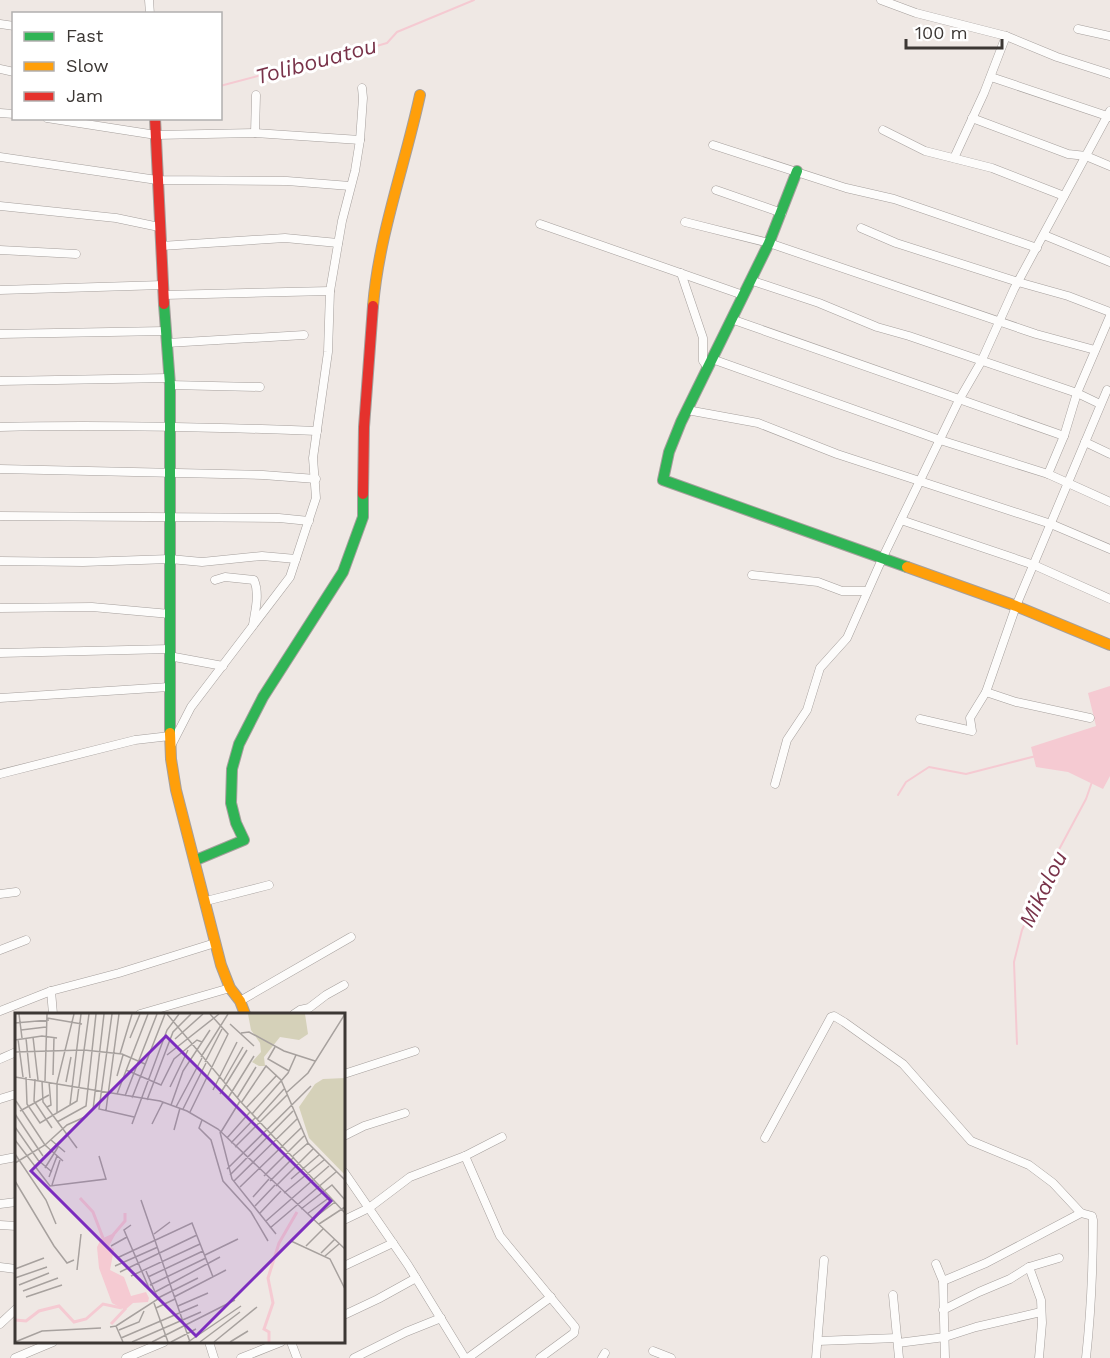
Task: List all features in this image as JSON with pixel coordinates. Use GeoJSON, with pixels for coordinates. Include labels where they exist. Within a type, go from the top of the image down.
{"type":"FeatureCollection","features":[{"type":"Feature","properties":{"kind":"street"},"geometry":{"type":"LineString","coordinates":[[881,0],[916,13],[1006,36],[1057,57],[1110,74]]}},
{"type":"Feature","properties":{"kind":"street"},"geometry":{"type":"LineString","coordinates":[[1078,29],[1110,36]]}},
{"type":"Feature","properties":{"kind":"street"},"geometry":{"type":"LineString","coordinates":[[954,158],[991,77],[1006,36]]}},
{"type":"Feature","properties":{"kind":"street"},"geometry":{"type":"LineString","coordinates":[[776,784],[786,740],[807,710],[820,668],[847,638],[882,559],[959,400],[981,362],[1018,282],[1109,115],[991,77]]}},
{"type":"Feature","properties":{"kind":"street"},"geometry":{"type":"LineString","coordinates":[[171,748],[191,707],[286,582],[316,498],[313,458],[328,352],[330,291],[360,140],[362,87]]}},
{"type":"Feature","properties":{"kind":"street"},"geometry":{"type":"LineString","coordinates":[[255,133],[256,95]]}},
{"type":"Feature","properties":{"kind":"street"},"geometry":{"type":"LineString","coordinates":[[196,860],[244,840],[236,823],[231,803],[232,769],[239,744],[263,697],[343,572],[361,527],[364,508],[364,428],[375,284],[420,95]]}},
{"type":"Feature","properties":{"kind":"street"},"geometry":{"type":"LineString","coordinates":[[972,118],[1068,154],[1086,156],[1110,166]]}},
{"type":"Feature","properties":{"kind":"street"},"geometry":{"type":"LineString","coordinates":[[60,120],[156,135],[255,133],[360,140]]}},
{"type":"Feature","properties":{"kind":"street"},"geometry":{"type":"LineString","coordinates":[[155,120],[159,227],[170,381],[169,687],[171,748],[176,790],[196,860],[215,943],[230,988],[240,1001],[245,1013]]}},
{"type":"Feature","properties":{"kind":"street"},"geometry":{"type":"LineString","coordinates":[[883,130],[925,151],[992,168],[1064,196]]}},
{"type":"Feature","properties":{"kind":"street"},"geometry":{"type":"LineString","coordinates":[[713,145],[859,192],[904,202],[1037,248]]}},
{"type":"Feature","properties":{"kind":"street"},"geometry":{"type":"LineString","coordinates":[[0,157],[157,180],[287,181],[350,186]]}},
{"type":"Feature","properties":{"kind":"street"},"geometry":{"type":"LineString","coordinates":[[797,171],[769,243],[687,410],[669,452],[662,477],[665,483],[1016,606],[1110,645]]}},
{"type":"Feature","properties":{"kind":"street"},"geometry":{"type":"LineString","coordinates":[[716,190],[782,213]]}},
{"type":"Feature","properties":{"kind":"street"},"geometry":{"type":"LineString","coordinates":[[0,206],[116,218],[159,227]]}},
{"type":"Feature","properties":{"kind":"street"},"geometry":{"type":"LineString","coordinates":[[685,222],[769,243],[999,321],[1095,350]]}},
{"type":"Feature","properties":{"kind":"street"},"geometry":{"type":"LineString","coordinates":[[540,224],[743,295]]}},
{"type":"Feature","properties":{"kind":"street"},"geometry":{"type":"LineString","coordinates":[[861,228],[896,243],[1068,296],[1110,314],[1077,393],[1064,436],[1048,474]]}},
{"type":"Feature","properties":{"kind":"street"},"geometry":{"type":"LineString","coordinates":[[1044,235],[1110,262]]}},
{"type":"Feature","properties":{"kind":"street"},"geometry":{"type":"LineString","coordinates":[[161,246],[285,238],[338,243]]}},
{"type":"Feature","properties":{"kind":"street"},"geometry":{"type":"LineString","coordinates":[[0,250],[76,254]]}},
{"type":"Feature","properties":{"kind":"street"},"geometry":{"type":"LineString","coordinates":[[681,273],[703,338],[703,361],[940,441],[1048,474],[1110,502]]}},
{"type":"Feature","properties":{"kind":"street"},"geometry":{"type":"LineString","coordinates":[[750,280],[819,303],[878,327],[1077,393],[1100,404]]}},
{"type":"Feature","properties":{"kind":"street"},"geometry":{"type":"LineString","coordinates":[[0,290],[330,291]]}},
{"type":"Feature","properties":{"kind":"street"},"geometry":{"type":"LineString","coordinates":[[731,319],[1064,436]]}},
{"type":"Feature","properties":{"kind":"street"},"geometry":{"type":"LineString","coordinates":[[0,334],[165,331]]}},
{"type":"Feature","properties":{"kind":"street"},"geometry":{"type":"LineString","coordinates":[[166,343],[304,335]]}},
{"type":"Feature","properties":{"kind":"street"},"geometry":{"type":"LineString","coordinates":[[0,381],[170,381],[260,387]]}},
{"type":"Feature","properties":{"kind":"street"},"geometry":{"type":"LineString","coordinates":[[920,719],[972,731],[970,718],[986,693],[1016,606],[1107,390]]}},
{"type":"Feature","properties":{"kind":"street"},"geometry":{"type":"LineString","coordinates":[[687,410],[758,423],[837,454],[1051,524],[1110,549]]}},
{"type":"Feature","properties":{"kind":"street"},"geometry":{"type":"LineString","coordinates":[[0,427],[88,424],[317,431]]}},
{"type":"Feature","properties":{"kind":"street"},"geometry":{"type":"LineString","coordinates":[[1085,442],[1110,454]]}},
{"type":"Feature","properties":{"kind":"street"},"geometry":{"type":"LineString","coordinates":[[0,469],[171,472],[316,479]]}},
{"type":"Feature","properties":{"kind":"street"},"geometry":{"type":"LineString","coordinates":[[0,516],[279,518],[309,521]]}},
{"type":"Feature","properties":{"kind":"street"},"geometry":{"type":"LineString","coordinates":[[901,520],[1034,565],[1110,599]]}},
{"type":"Feature","properties":{"kind":"street"},"geometry":{"type":"LineString","coordinates":[[0,561],[83,562],[170,559],[202,562],[262,556],[296,559]]}},
{"type":"Feature","properties":{"kind":"street"},"geometry":{"type":"LineString","coordinates":[[752,574],[818,582],[842,591],[867,591]]}},
{"type":"Feature","properties":{"kind":"street"},"geometry":{"type":"LineString","coordinates":[[215,580],[225,578],[254,580],[257,587],[257,600],[253,626]]}},
{"type":"Feature","properties":{"kind":"street"},"geometry":{"type":"LineString","coordinates":[[0,608],[92,607],[170,614]]}},
{"type":"Feature","properties":{"kind":"street"},"geometry":{"type":"LineString","coordinates":[[0,653],[169,652],[223,666]]}},
{"type":"Feature","properties":{"kind":"street"},"geometry":{"type":"LineString","coordinates":[[0,698],[169,687]]}},
{"type":"Feature","properties":{"kind":"street"},"geometry":{"type":"LineString","coordinates":[[986,693],[1090,718]]}},
{"type":"Feature","properties":{"kind":"street"},"geometry":{"type":"LineString","coordinates":[[0,774],[135,740],[170,736]]}},
{"type":"Feature","properties":{"kind":"street"},"geometry":{"type":"LineString","coordinates":[[206,900],[269,885]]}},
{"type":"Feature","properties":{"kind":"street"},"geometry":{"type":"LineString","coordinates":[[0,894],[16,892]]}},
{"type":"Feature","properties":{"kind":"street"},"geometry":{"type":"LineString","coordinates":[[240,1001],[351,937]]}},
{"type":"Feature","properties":{"kind":"street"},"geometry":{"type":"LineString","coordinates":[[0,950],[26,940]]}},
{"type":"Feature","properties":{"kind":"street"},"geometry":{"type":"LineString","coordinates":[[0,1011],[51,991],[119,973],[215,943]]}},
{"type":"Feature","properties":{"kind":"street"},"geometry":{"type":"LineString","coordinates":[[296,1013],[309,1008],[344,985]]}},
{"type":"Feature","properties":{"kind":"street"},"geometry":{"type":"LineString","coordinates":[[143,1013],[230,988]]}},
{"type":"Feature","properties":{"kind":"street"},"geometry":{"type":"LineString","coordinates":[[51,991],[53,1013]]}},
{"type":"Feature","properties":{"kind":"street"},"geometry":{"type":"LineString","coordinates":[[765,1138],[831,1017],[834,1016],[903,1064],[971,1140],[1029,1165],[1053,1183],[1081,1213],[1092,1216],[1092,1308],[1086,1358]]}},
{"type":"Feature","properties":{"kind":"street"},"geometry":{"type":"LineString","coordinates":[[345,1074],[416,1051]]}},
{"type":"Feature","properties":{"kind":"street"},"geometry":{"type":"LineString","coordinates":[[0,1059],[15,1052]]}},
{"type":"Feature","properties":{"kind":"street"},"geometry":{"type":"LineString","coordinates":[[0,1099],[15,1094]]}},
{"type":"Feature","properties":{"kind":"street"},"geometry":{"type":"LineString","coordinates":[[345,1136],[364,1126],[405,1113]]}},
{"type":"Feature","properties":{"kind":"street"},"geometry":{"type":"LineString","coordinates":[[345,1220],[369,1208],[410,1177],[465,1156],[502,1137]]}},
{"type":"Feature","properties":{"kind":"street"},"geometry":{"type":"LineString","coordinates":[[465,1156],[492,1221],[501,1236],[575,1330],[540,1358]]}},
{"type":"Feature","properties":{"kind":"street"},"geometry":{"type":"LineString","coordinates":[[0,1160],[15,1157]]}},
{"type":"Feature","properties":{"kind":"street"},"geometry":{"type":"LineString","coordinates":[[345,1173],[416,1278],[466,1358],[550,1297]]}},
{"type":"Feature","properties":{"kind":"street"},"geometry":{"type":"LineString","coordinates":[[0,1204],[15,1202]]}},
{"type":"Feature","properties":{"kind":"street"},"geometry":{"type":"LineString","coordinates":[[944,1281],[986,1263],[1081,1213]]}},
{"type":"Feature","properties":{"kind":"street"},"geometry":{"type":"LineString","coordinates":[[0,1225],[15,1226]]}},
{"type":"Feature","properties":{"kind":"street"},"geometry":{"type":"LineString","coordinates":[[345,1266],[393,1243]]}},
{"type":"Feature","properties":{"kind":"street"},"geometry":{"type":"LineString","coordinates":[[943,1310],[1010,1279],[1029,1267],[1059,1258]]}},
{"type":"Feature","properties":{"kind":"street"},"geometry":{"type":"LineString","coordinates":[[816,1358],[824,1260]]}},
{"type":"Feature","properties":{"kind":"street"},"geometry":{"type":"LineString","coordinates":[[936,1264],[944,1281],[945,1358]]}},
{"type":"Feature","properties":{"kind":"street"},"geometry":{"type":"LineString","coordinates":[[0,1267],[15,1269]]}},
{"type":"Feature","properties":{"kind":"street"},"geometry":{"type":"LineString","coordinates":[[1029,1267],[1040,1293],[1039,1358]]}},
{"type":"Feature","properties":{"kind":"street"},"geometry":{"type":"LineString","coordinates":[[345,1315],[416,1278]]}},
{"type":"Feature","properties":{"kind":"street"},"geometry":{"type":"LineString","coordinates":[[893,1295],[899,1358]]}},
{"type":"Feature","properties":{"kind":"street"},"geometry":{"type":"LineString","coordinates":[[0,1324],[15,1310]]}},
{"type":"Feature","properties":{"kind":"street"},"geometry":{"type":"LineString","coordinates":[[818,1341],[898,1341],[945,1337],[976,1327],[1041,1312]]}},
{"type":"Feature","properties":{"kind":"street"},"geometry":{"type":"LineString","coordinates":[[354,1358],[406,1332],[441,1318]]}},
{"type":"Feature","properties":{"kind":"street"},"geometry":{"type":"LineString","coordinates":[[15,1358],[49,1343]]}},
{"type":"Feature","properties":{"kind":"street"},"geometry":{"type":"LineString","coordinates":[[126,1358],[160,1343]]}},
{"type":"Feature","properties":{"kind":"street"},"geometry":{"type":"LineString","coordinates":[[210,1343],[214,1358]]}},
{"type":"Feature","properties":{"kind":"street"},"geometry":{"type":"LineString","coordinates":[[242,1358],[276,1343]]}},
{"type":"Feature","properties":{"kind":"street"},"geometry":{"type":"LineString","coordinates":[[292,1343],[297,1358]]}},
{"type":"Feature","properties":{"kind":"street"},"geometry":{"type":"LineString","coordinates":[[653,1351],[671,1358]]}},
{"type":"Feature","properties":{"kind":"shaded area"},"geometry":{"type":"Polygon","coordinates":[[[1110,686],[1110,776],[1103,789],[1068,772],[1036,767],[1031,747],[1096,726],[1088,693],[1110,686]]]}},
{"type":"Feature","properties":{"kind":"waterway","name":"Tolibouatou"},"geometry":{"type":"LineString","coordinates":[[222,85],[284,69],[310,59],[328,60],[387,43],[397,32],[474,0]]}},
{"type":"Feature","properties":{"kind":"waterway"},"geometry":{"type":"LineString","coordinates":[[898,795],[906,782],[929,767],[966,774],[1036,756]]}},
{"type":"Feature","properties":{"kind":"waterway","name":"Mikalou"},"geometry":{"type":"LineString","coordinates":[[1017,1044],[1014,962],[1022,930],[1055,857],[1086,799],[1092,782]]}},
{"type":"Feature","properties":{"kind":"traffic: fast"},"geometry":{"type":"LineString","coordinates":[[797,171],[769,243],[681,422],[669,452],[663,480],[907,567]]}},
{"type":"Feature","properties":{"kind":"traffic: fast"},"geometry":{"type":"LineString","coordinates":[[164,304],[170,385],[170,733]]}},
{"type":"Feature","properties":{"kind":"traffic: fast"},"geometry":{"type":"LineString","coordinates":[[196,860],[244,840],[236,823],[231,803],[232,769],[239,744],[263,697],[343,572],[363,517],[363,494]]}},
{"type":"Feature","properties":{"kind":"traffic: slow"},"geometry":{"type":"LineString","coordinates":[[373,306],[381,252],[420,95]]}},
{"type":"Feature","properties":{"kind":"traffic: slow"},"geometry":{"type":"LineString","coordinates":[[907,567],[1016,606],[1110,645]]}},
{"type":"Feature","properties":{"kind":"traffic: slow"},"geometry":{"type":"LineString","coordinates":[[170,733],[176,790],[221,965],[230,988],[240,1001],[245,1013]]}},
{"type":"Feature","properties":{"kind":"traffic: jam"},"geometry":{"type":"LineString","coordinates":[[155,120],[164,304]]}},
{"type":"Feature","properties":{"kind":"traffic: jam"},"geometry":{"type":"LineString","coordinates":[[363,494],[364,427],[373,306]]}}]}
